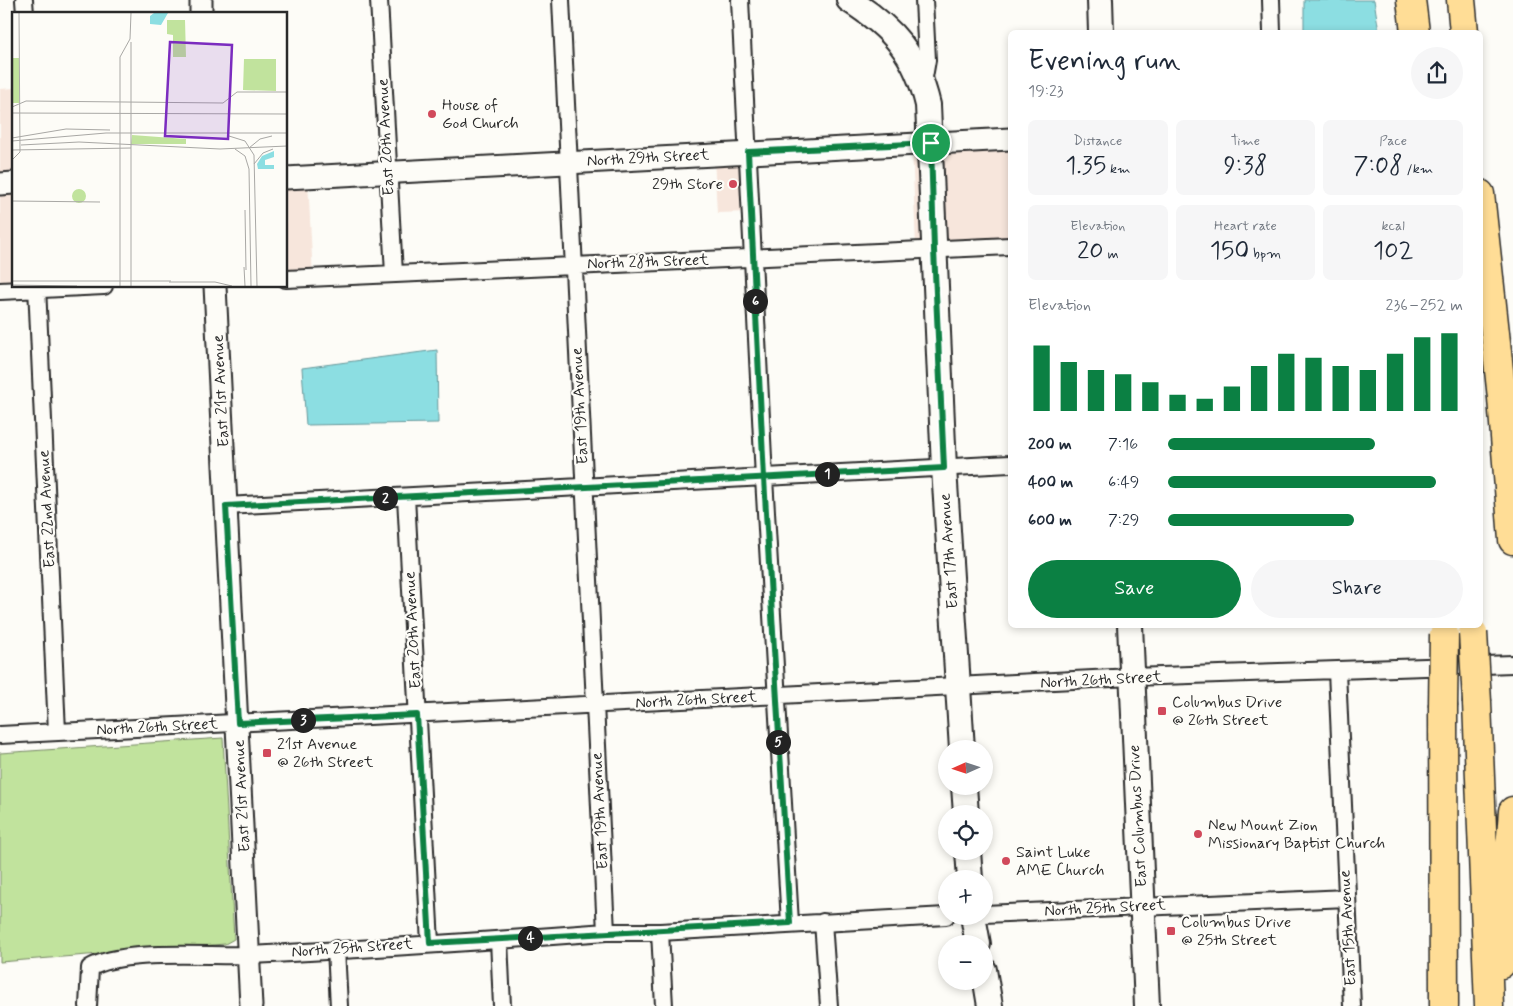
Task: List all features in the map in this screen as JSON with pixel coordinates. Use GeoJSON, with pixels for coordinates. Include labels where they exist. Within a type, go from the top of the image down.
{"type":"FeatureCollection","features":[{"type":"Feature","properties":{"kind":"highway"},"geometry":{"type":"LineString","coordinates":[[1411,0],[1414,30]]}},
{"type":"Feature","properties":{"kind":"highway"},"geometry":{"type":"LineString","coordinates":[[1483,222],[1502,398],[1513,540]]}},
{"type":"Feature","properties":{"kind":"highway"},"geometry":{"type":"LineString","coordinates":[[1473,629],[1489,1006]]}},
{"type":"Feature","properties":{"kind":"highway"},"geometry":{"type":"LineString","coordinates":[[1444,630],[1444,1006]]}},
{"type":"Feature","properties":{"kind":"highway"},"geometry":{"type":"LineString","coordinates":[[1494,1006],[1507,913],[1513,811]]}},
{"type":"Feature","properties":{"kind":"main road","name":"East 17th Avenue"},"geometry":{"type":"LineString","coordinates":[[849,0],[874,16],[894,34],[912,58],[923,83],[928,105],[944,468],[961,740]]}},
{"type":"Feature","properties":{"kind":"main road"},"geometry":{"type":"LineString","coordinates":[[1100,0],[1101,30]]}},
{"type":"Feature","properties":{"kind":"main road","name":"East Columbus Drive"},"geometry":{"type":"LineString","coordinates":[[1130,628],[1147,1006]]}},
{"type":"Feature","properties":{"kind":"main road"},"geometry":{"type":"LineString","coordinates":[[987,990],[990,1006]]}},
{"type":"Feature","properties":{"kind":"street","name":"East 20th Avenue"},"geometry":{"type":"LineString","coordinates":[[379,0],[394,274]]}},
{"type":"Feature","properties":{"kind":"street","name":"East 19th Avenue"},"geometry":{"type":"LineString","coordinates":[[561,0],[606,932]]}},
{"type":"Feature","properties":{"kind":"street"},"geometry":{"type":"LineString","coordinates":[[740,0],[764,478],[790,923]]}},
{"type":"Feature","properties":{"kind":"street"},"geometry":{"type":"LineString","coordinates":[[923,83],[927,60],[924,0]]}},
{"type":"Feature","properties":{"kind":"street"},"geometry":{"type":"LineString","coordinates":[[1271,0],[1272,30]]}},
{"type":"Feature","properties":{"kind":"street","name":"North 29th Street"},"geometry":{"type":"LineString","coordinates":[[288,178],[1008,139]]}},
{"type":"Feature","properties":{"kind":"street","name":"North 28th Street"},"geometry":{"type":"LineString","coordinates":[[288,279],[1008,246]]}},
{"type":"Feature","properties":{"kind":"street"},"geometry":{"type":"LineString","coordinates":[[0,291],[28,288]]}},
{"type":"Feature","properties":{"kind":"street","name":"East 22nd Avenue"},"geometry":{"type":"LineString","coordinates":[[37,288],[57,732]]}},
{"type":"Feature","properties":{"kind":"street","name":"East 21st Avenue"},"geometry":{"type":"LineString","coordinates":[[215,288],[250,955],[251,1006]]}},
{"type":"Feature","properties":{"kind":"street"},"geometry":{"type":"LineString","coordinates":[[226,506],[1008,464]]}},
{"type":"Feature","properties":{"kind":"street","name":"East 20th Avenue"},"geometry":{"type":"LineString","coordinates":[[406,497],[430,943]]}},
{"type":"Feature","properties":{"kind":"street","name":"North 26th Street"},"geometry":{"type":"LineString","coordinates":[[0,735],[1132,677],[1513,664]]}},
{"type":"Feature","properties":{"kind":"street","name":"East 15th Avenue"},"geometry":{"type":"LineString","coordinates":[[1337,670],[1352,1006]]}},
{"type":"Feature","properties":{"kind":"street","name":"North 25th Street"},"geometry":{"type":"LineString","coordinates":[[993,914],[1347,898]]}},
{"type":"Feature","properties":{"kind":"street","name":"North 25th Street"},"geometry":{"type":"LineString","coordinates":[[88,1006],[90,968],[101,961],[168,955],[250,955],[606,932],[660,932],[790,923],[938,916]]}},
{"type":"Feature","properties":{"kind":"street"},"geometry":{"type":"LineString","coordinates":[[823,922],[829,1006]]}},
{"type":"Feature","properties":{"kind":"street"},"geometry":{"type":"LineString","coordinates":[[660,932],[664,1006]]}},
{"type":"Feature","properties":{"kind":"street"},"geometry":{"type":"LineString","coordinates":[[499,940],[502,1006]]}},
{"type":"Feature","properties":{"kind":"street"},"geometry":{"type":"LineString","coordinates":[[336,949],[339,1006]]}},
{"type":"Feature","properties":{"kind":"shaded area"},"geometry":{"type":"Polygon","coordinates":[[[12,88],[12,175],[0,176],[0,89],[12,88]]]}},
{"type":"Feature","properties":{"kind":"shaded area"},"geometry":{"type":"Polygon","coordinates":[[[1008,140],[1008,243],[916,249],[912,146],[1008,140]]]}},
{"type":"Feature","properties":{"kind":"shaded area"},"geometry":{"type":"Polygon","coordinates":[[[746,156],[749,212],[717,213],[714,158],[746,156]]]}},
{"type":"Feature","properties":{"kind":"shaded area"},"geometry":{"type":"Polygon","coordinates":[[[308,180],[313,277],[288,278],[288,181],[308,180]]]}},
{"type":"Feature","properties":{"kind":"shaded area"},"geometry":{"type":"Polygon","coordinates":[[[0,191],[12,191],[12,282],[0,283],[0,191]]]}},
{"type":"Feature","properties":{"kind":"green space"},"geometry":{"type":"Polygon","coordinates":[[[223,738],[234,939],[225,944],[0,962],[0,753],[223,738]]]}},
{"type":"Feature","properties":{"kind":"water"},"geometry":{"type":"Polygon","coordinates":[[[1304,0],[1374,0],[1379,30],[1304,30],[1304,0]]]}},
{"type":"Feature","properties":{"kind":"water"},"geometry":{"type":"Polygon","coordinates":[[[437,350],[438,423],[306,425],[302,368],[437,350]]]}},
{"type":"Feature","properties":{"kind":"place","name":"House of God Church"},"geometry":{"type":"Point","coordinates":[432,114]}},
{"type":"Feature","properties":{"kind":"place","name":"29th Store"},"geometry":{"type":"Point","coordinates":[733,184]}},
{"type":"Feature","properties":{"kind":"place","name":"Columbus Drive @ 26th Street"},"geometry":{"type":"Point","coordinates":[1162,711]}},
{"type":"Feature","properties":{"kind":"place","name":"21st Avenue @ 26th Street"},"geometry":{"type":"Point","coordinates":[267,753]}},
{"type":"Feature","properties":{"kind":"place","name":"New Mount Zion Missionary Baptist Church"},"geometry":{"type":"Point","coordinates":[1198,834]}},
{"type":"Feature","properties":{"kind":"place","name":"Saint Luke AME Church"},"geometry":{"type":"Point","coordinates":[1006,861]}},
{"type":"Feature","properties":{"kind":"place","name":"Columbus Drive @ 25th Street"},"geometry":{"type":"Point","coordinates":[1171,931]}},
{"type":"Feature","properties":{"kind":"route"},"geometry":{"type":"LineString","coordinates":[[931,143],[748,152],[764,478],[787,898],[790,923],[660,932],[606,932],[430,943],[417,715],[238,723],[226,506],[584,488],[764,478],[944,468],[931,143]]}}]}
